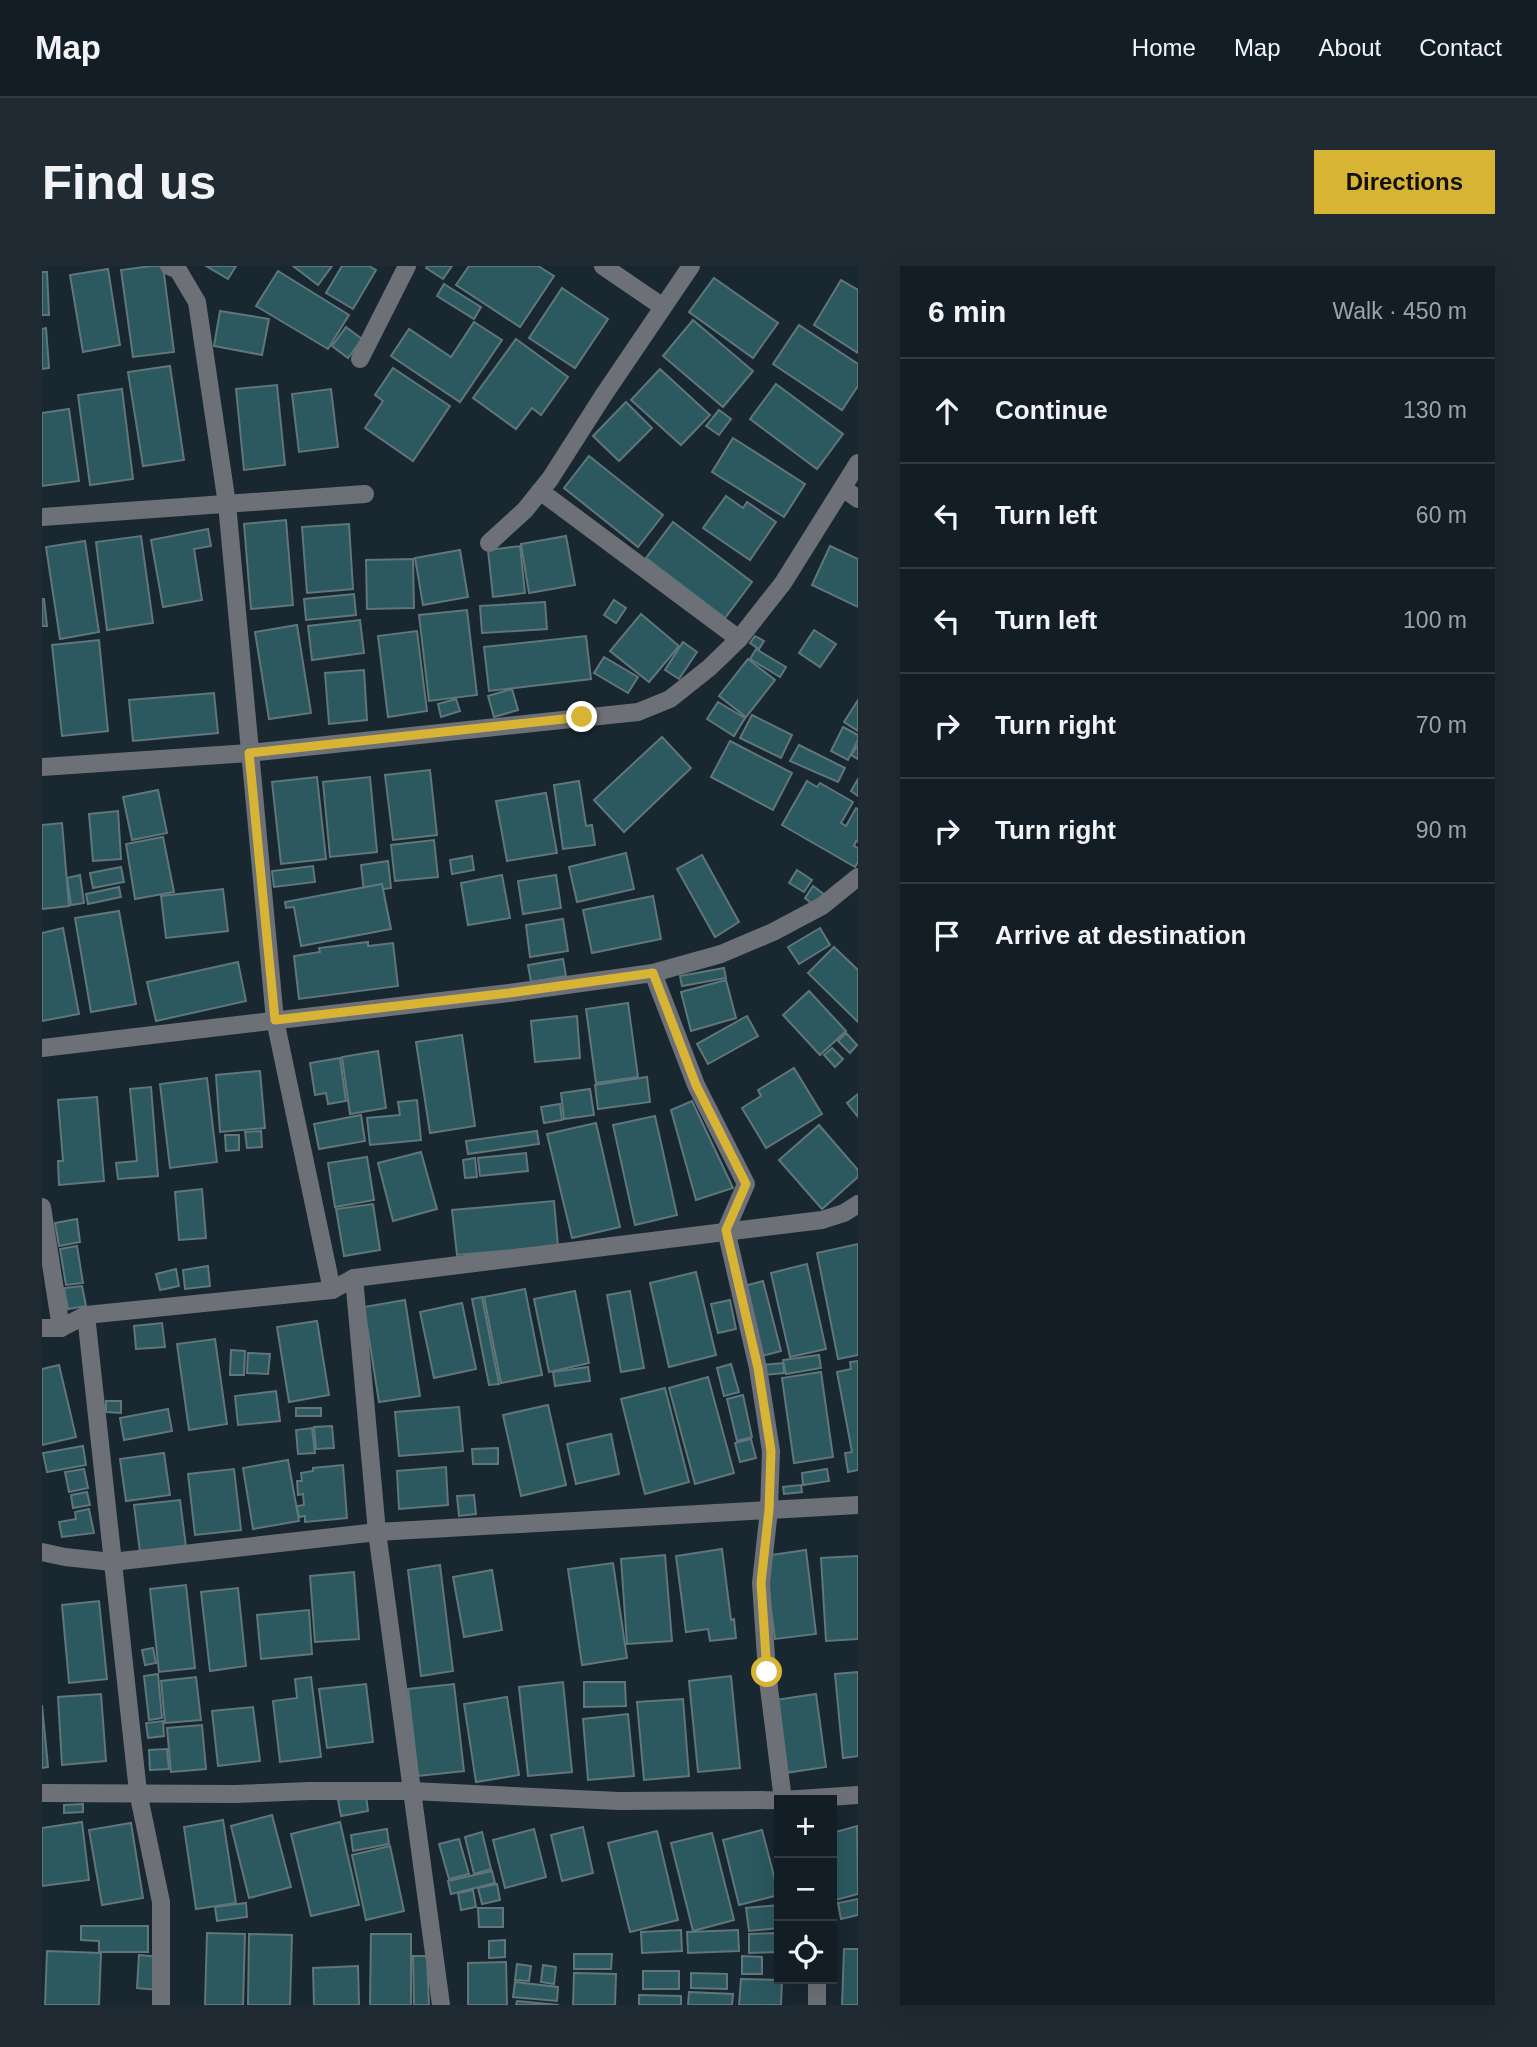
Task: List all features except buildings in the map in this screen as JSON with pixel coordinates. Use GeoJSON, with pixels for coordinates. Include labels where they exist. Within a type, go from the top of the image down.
{"type":"FeatureCollection","features":[{"type":"Feature","properties":{"kind":"street"},"geometry":{"type":"LineString","coordinates":[[169,266],[178,270],[197,302],[227,504],[275,1020],[332,1290]]}},
{"type":"Feature","properties":{"kind":"street"},"geometry":{"type":"LineString","coordinates":[[360,359],[407,266]]}},
{"type":"Feature","properties":{"kind":"street"},"geometry":{"type":"LineString","coordinates":[[603,266],[663,307]]}},
{"type":"Feature","properties":{"kind":"street"},"geometry":{"type":"LineString","coordinates":[[489,543],[525,510],[540,491],[691,266]]}},
{"type":"Feature","properties":{"kind":"street"},"geometry":{"type":"LineString","coordinates":[[42,767],[249,753],[638,712],[670,699],[709,668],[739,639],[783,583],[858,463]]}},
{"type":"Feature","properties":{"kind":"street"},"geometry":{"type":"LineString","coordinates":[[843,488],[858,499]]}},
{"type":"Feature","properties":{"kind":"street"},"geometry":{"type":"LineString","coordinates":[[540,491],[739,639]]}},
{"type":"Feature","properties":{"kind":"street"},"geometry":{"type":"LineString","coordinates":[[42,517],[365,494]]}},
{"type":"Feature","properties":{"kind":"street"},"geometry":{"type":"LineString","coordinates":[[42,1048],[509,993],[653,973],[721,954],[773,932],[822,906],[858,877]]}},
{"type":"Feature","properties":{"kind":"street"},"geometry":{"type":"LineString","coordinates":[[653,973],[696,1085],[746,1184],[726,1230],[758,1368],[771,1451],[769,1510],[761,1583],[767,1672],[782,1795]]}},
{"type":"Feature","properties":{"kind":"street"},"geometry":{"type":"LineString","coordinates":[[42,1328],[61,1328],[86,1315],[332,1290],[354,1278],[822,1220],[844,1213],[858,1204]]}},
{"type":"Feature","properties":{"kind":"street"},"geometry":{"type":"LineString","coordinates":[[42,1208],[61,1328]]}},
{"type":"Feature","properties":{"kind":"street"},"geometry":{"type":"LineString","coordinates":[[354,1278],[377,1532],[441,2005]]}},
{"type":"Feature","properties":{"kind":"street"},"geometry":{"type":"LineString","coordinates":[[86,1315],[138,1792],[161,1902],[161,2005]]}},
{"type":"Feature","properties":{"kind":"street"},"geometry":{"type":"LineString","coordinates":[[42,1552],[112,1562],[377,1532],[858,1505]]}},
{"type":"Feature","properties":{"kind":"street"},"geometry":{"type":"LineString","coordinates":[[42,1793],[412,1791],[619,1801],[774,1800]]}},
{"type":"Feature","properties":{"kind":"street"},"geometry":{"type":"LineString","coordinates":[[837,1796],[858,1795]]}},
{"type":"Feature","properties":{"kind":"street"},"geometry":{"type":"LineString","coordinates":[[817,1984],[817,2005]]}},
{"type":"Feature","properties":{"kind":"route"},"geometry":{"type":"LineString","coordinates":[[582,717],[249,753],[275,1020],[653,973],[696,1085],[746,1184],[726,1230],[758,1368],[771,1451],[769,1510],[761,1583],[767,1672]]}}]}
